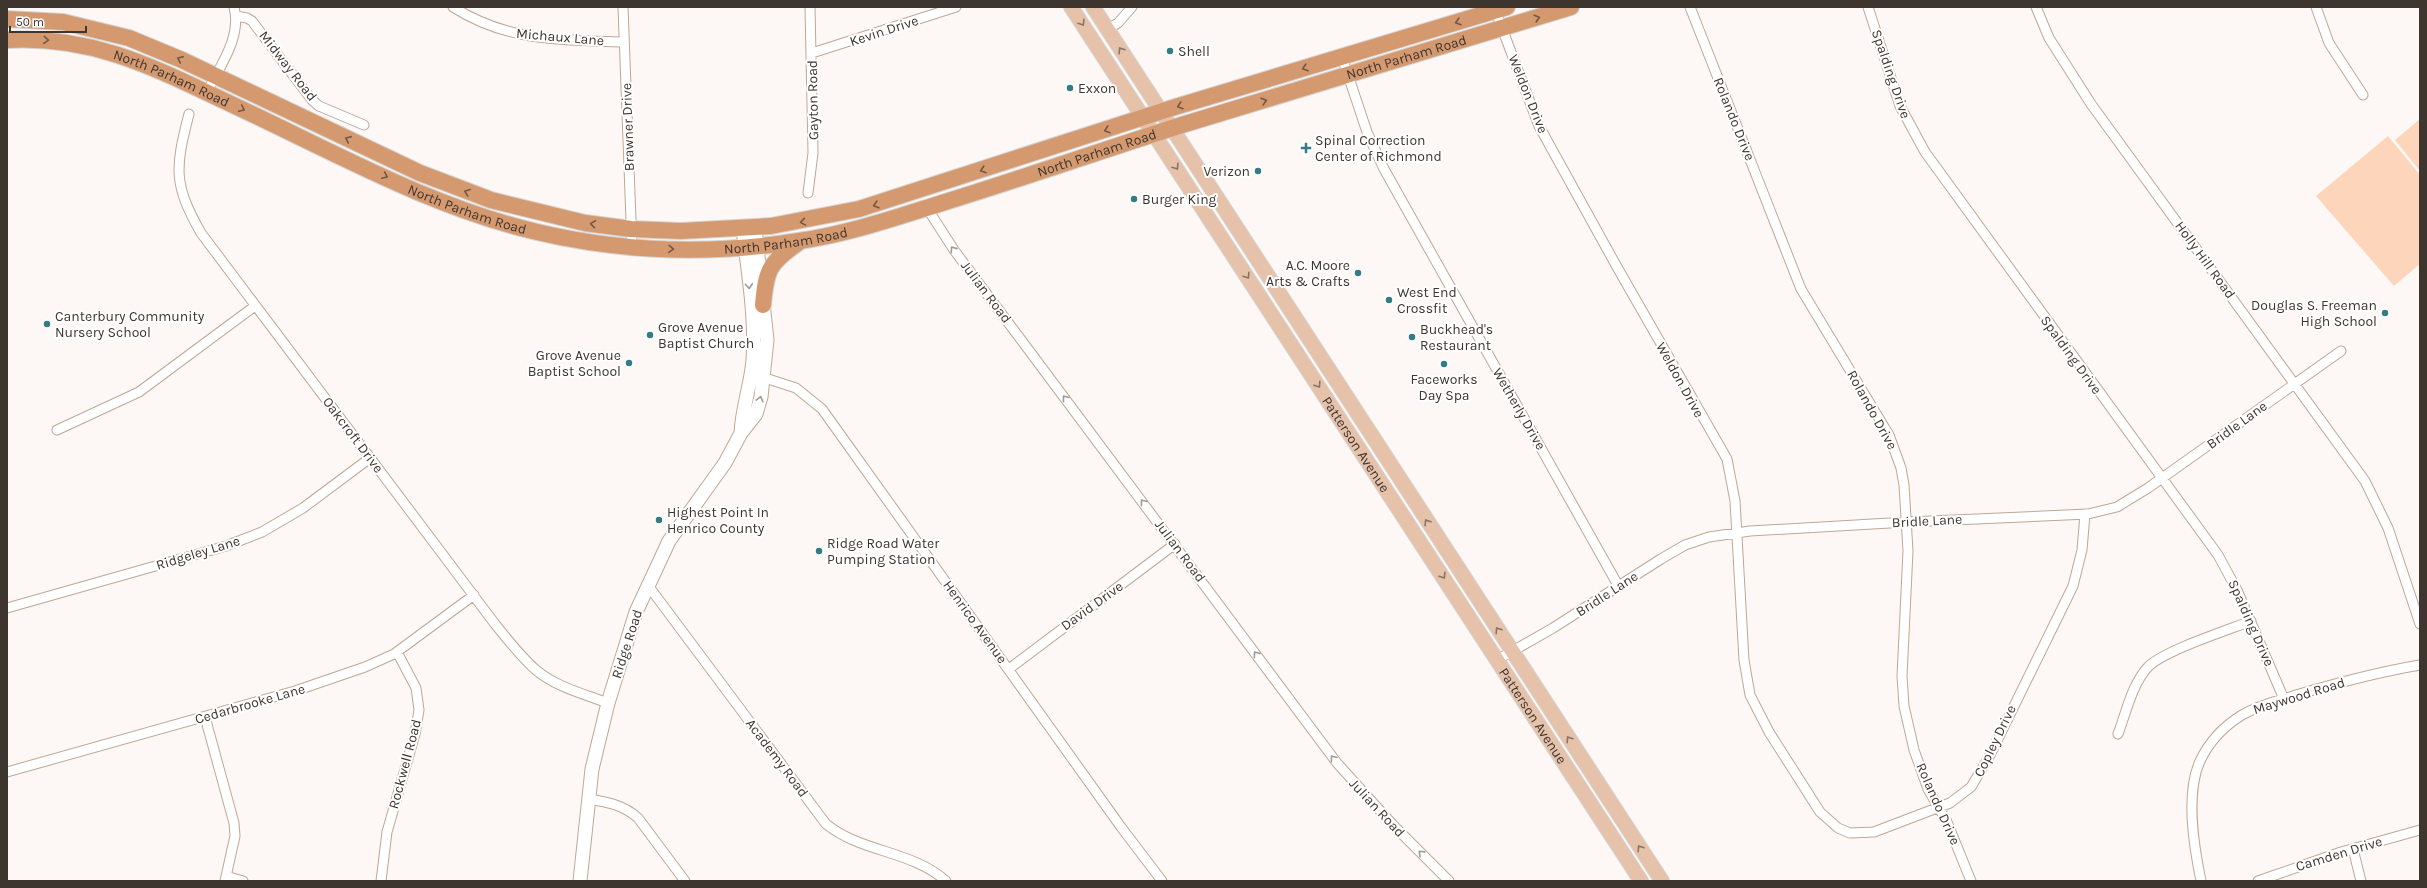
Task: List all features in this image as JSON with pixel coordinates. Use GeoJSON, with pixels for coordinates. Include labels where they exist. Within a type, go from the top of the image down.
{"type":"FeatureCollection","features":[{"type":"Feature","properties":{"kind":"highway","name":"North Parham Road"},"geometry":{"type":"LineString","coordinates":[[7,40],[65,41],[105,50],[149,65],[425,195],[462,210],[536,232],[632,247],[688,250],[751,247],[800,241],[872,225],[1172,128],[1571,7]]}},
{"type":"Feature","properties":{"kind":"highway","name":"North Parham Road"},"geometry":{"type":"LineString","coordinates":[[7,19],[63,22],[115,33],[157,48],[457,188],[540,213],[631,229],[681,231],[749,228],[835,215],[910,194],[1162,112],[1499,8]]}},
{"type":"Feature","properties":{"kind":"highway"},"geometry":{"type":"LineString","coordinates":[[872,225],[882,215],[909,207],[912,202],[910,194]]}},
{"type":"Feature","properties":{"kind":"highway"},"geometry":{"type":"LineString","coordinates":[[764,305],[765,280],[769,269],[782,254],[800,241]]}},
{"type":"Feature","properties":{"kind":"main road","name":"Patterson Avenue"},"geometry":{"type":"LineString","coordinates":[[1071,7],[1641,881]]}},
{"type":"Feature","properties":{"kind":"main road","name":"Patterson Avenue"},"geometry":{"type":"LineString","coordinates":[[1093,7],[1662,881]]}},
{"type":"Feature","properties":{"kind":"street","name":"Michaux Lane"},"geometry":{"type":"LineString","coordinates":[[453,7],[480,22],[513,34],[556,40],[624,42]]}},
{"type":"Feature","properties":{"kind":"street","name":"Brawner Drive"},"geometry":{"type":"LineString","coordinates":[[623,7],[632,247]]}},
{"type":"Feature","properties":{"kind":"street","name":"Gayton Road"},"geometry":{"type":"LineString","coordinates":[[808,193],[813,154],[810,7]]}},
{"type":"Feature","properties":{"kind":"street","name":"Kevin Drive"},"geometry":{"type":"LineString","coordinates":[[812,53],[956,7]]}},
{"type":"Feature","properties":{"kind":"street"},"geometry":{"type":"LineString","coordinates":[[1108,30],[1118,23],[1132,7]]}},
{"type":"Feature","properties":{"kind":"street","name":"Rolando Drive"},"geometry":{"type":"LineString","coordinates":[[1690,7],[1801,289],[1867,398],[1895,448],[1904,485],[1907,522],[1908,574],[1902,676],[1904,706],[1914,750],[1928,789],[1947,822],[1971,881]]}},
{"type":"Feature","properties":{"kind":"street","name":"Spalding Drive"},"geometry":{"type":"LineString","coordinates":[[1868,7],[1900,106],[1925,152],[2218,555],[2237,590],[2284,699]]}},
{"type":"Feature","properties":{"kind":"street","name":"Holly Hill Road"},"geometry":{"type":"LineString","coordinates":[[2036,7],[2049,38],[2064,65],[2365,481],[2380,509],[2420,624]]}},
{"type":"Feature","properties":{"kind":"street"},"geometry":{"type":"LineString","coordinates":[[2316,7],[2329,43],[2363,95]]}},
{"type":"Feature","properties":{"kind":"street","name":"Weldon Drive"},"geometry":{"type":"LineString","coordinates":[[1499,8],[1502,28],[1539,126],[1613,261],[1726,459],[1732,478],[1738,533],[1746,682],[1754,704],[1794,771]]}},
{"type":"Feature","properties":{"kind":"street","name":"Midway Road"},"geometry":{"type":"LineString","coordinates":[[207,92],[233,40],[235,12],[252,21],[312,100],[320,106],[364,125]]}},
{"type":"Feature","properties":{"kind":"street","name":"Wetherly Drive"},"geometry":{"type":"LineString","coordinates":[[1342,57],[1368,132],[1384,169],[1619,587]]}},
{"type":"Feature","properties":{"kind":"street","name":"Oakcroft Drive"},"geometry":{"type":"LineString","coordinates":[[188,114],[178,163],[181,193],[201,233],[510,642],[537,671],[558,684],[608,703]]}},
{"type":"Feature","properties":{"kind":"street","name":"Julian Road"},"geometry":{"type":"LineString","coordinates":[[927,208],[954,250],[1175,544],[1337,763],[1394,826],[1449,881]]}},
{"type":"Feature","properties":{"kind":"street","name":"Ridge Road"},"geometry":{"type":"LineString","coordinates":[[741,432],[742,414],[751,375],[753,342],[751,247],[749,228]]}},
{"type":"Feature","properties":{"kind":"street","name":"Ridge Road"},"geometry":{"type":"LineString","coordinates":[[580,881],[592,769],[608,703],[625,644],[647,584],[676,529],[725,463],[741,432],[756,414],[764,378],[767,340],[764,305],[751,247]]}},
{"type":"Feature","properties":{"kind":"street"},"geometry":{"type":"LineString","coordinates":[[57,430],[140,392],[255,306]]}},
{"type":"Feature","properties":{"kind":"street","name":"Bridle Lane"},"geometry":{"type":"LineString","coordinates":[[1497,660],[1619,587],[1685,545],[1709,537],[1738,533],[1907,522],[2085,514],[2117,507],[2162,479],[2341,351]]}},
{"type":"Feature","properties":{"kind":"street","name":"Henrico Avenue"},"geometry":{"type":"LineString","coordinates":[[751,375],[796,388],[822,410],[1125,832],[1162,881]]}},
{"type":"Feature","properties":{"kind":"street","name":"Ridgeley Lane"},"geometry":{"type":"LineString","coordinates":[[7,608],[226,546],[262,532],[303,508],[370,458]]}},
{"type":"Feature","properties":{"kind":"street","name":"Copley Drive"},"geometry":{"type":"LineString","coordinates":[[1794,771],[1820,812],[1834,825],[1850,833],[1874,832],[1960,797],[1971,787],[1989,757],[2073,586],[2082,550],[2085,514]]}},
{"type":"Feature","properties":{"kind":"street","name":"David Drive"},"geometry":{"type":"LineString","coordinates":[[1009,669],[1175,544]]}},
{"type":"Feature","properties":{"kind":"street","name":"Academy Road"},"geometry":{"type":"LineString","coordinates":[[647,584],[826,824],[848,839],[918,862],[946,881]]}},
{"type":"Feature","properties":{"kind":"street","name":"Cedarbrooke Lane"},"geometry":{"type":"LineString","coordinates":[[7,772],[205,717],[334,679],[366,667],[397,652],[474,595]]}},
{"type":"Feature","properties":{"kind":"street"},"geometry":{"type":"LineString","coordinates":[[2118,734],[2138,682],[2148,667],[2180,650],[2251,621]]}},
{"type":"Feature","properties":{"kind":"street","name":"Rockwell Road"},"geometry":{"type":"LineString","coordinates":[[381,881],[387,832],[415,734],[419,710],[416,688],[397,652]]}},
{"type":"Feature","properties":{"kind":"street","name":"Maywood Road"},"geometry":{"type":"LineString","coordinates":[[2201,881],[2193,820],[2193,789],[2200,761],[2209,746],[2228,725],[2257,708],[2284,699],[2398,669],[2420,665]]}},
{"type":"Feature","properties":{"kind":"street"},"geometry":{"type":"LineString","coordinates":[[205,717],[234,823],[235,836],[226,878],[243,881]]}},
{"type":"Feature","properties":{"kind":"street"},"geometry":{"type":"LineString","coordinates":[[589,799],[617,804],[631,811],[638,818],[685,881]]}},
{"type":"Feature","properties":{"kind":"street","name":"Camden Drive"},"geometry":{"type":"LineString","coordinates":[[2258,881],[2353,849],[2420,830]]}},
{"type":"Feature","properties":{"kind":"street"},"geometry":{"type":"LineString","coordinates":[[2353,849],[2361,881]]}},
{"type":"Feature","properties":{"kind":"shaded area"},"geometry":{"type":"Polygon","coordinates":[[[2420,119],[2420,171],[2395,140],[2420,119]]]}},
{"type":"Feature","properties":{"kind":"shaded area"},"geometry":{"type":"Polygon","coordinates":[[[2388,136],[2420,175],[2420,264],[2394,286],[2316,196],[2388,136]]]}},
{"type":"Feature","properties":{"kind":"place","name":"Shell"},"geometry":{"type":"Point","coordinates":[1170,51]}},
{"type":"Feature","properties":{"kind":"place","name":"Exxon"},"geometry":{"type":"Point","coordinates":[1070,88]}},
{"type":"Feature","properties":{"kind":"place","name":"Spinal Correction Center of Richmond"},"geometry":{"type":"Point","coordinates":[1306,148]}},
{"type":"Feature","properties":{"kind":"place","name":"Verizon"},"geometry":{"type":"Point","coordinates":[1258,171]}},
{"type":"Feature","properties":{"kind":"place","name":"Burger King"},"geometry":{"type":"Point","coordinates":[1134,199]}},
{"type":"Feature","properties":{"kind":"place","name":"A.C. Moore Arts & Crafts"},"geometry":{"type":"Point","coordinates":[1358,273]}},
{"type":"Feature","properties":{"kind":"place","name":"West End Crossfit"},"geometry":{"type":"Point","coordinates":[1389,300]}},
{"type":"Feature","properties":{"kind":"place","name":"Douglas S. Freeman High School"},"geometry":{"type":"Point","coordinates":[2385,313]}},
{"type":"Feature","properties":{"kind":"place","name":"Canterbury Community Nursery School"},"geometry":{"type":"Point","coordinates":[47,324]}},
{"type":"Feature","properties":{"kind":"place","name":"Grove Avenue Baptist Church"},"geometry":{"type":"Point","coordinates":[650,335]}},
{"type":"Feature","properties":{"kind":"place","name":"Buckhead's Restaurant"},"geometry":{"type":"Point","coordinates":[1412,337]}},
{"type":"Feature","properties":{"kind":"place","name":"Grove Avenue Baptist School"},"geometry":{"type":"Point","coordinates":[629,363]}},
{"type":"Feature","properties":{"kind":"place","name":"Faceworks Day Spa"},"geometry":{"type":"Point","coordinates":[1444,364]}},
{"type":"Feature","properties":{"kind":"place","name":"Highest Point In Henrico County"},"geometry":{"type":"Point","coordinates":[659,520]}},
{"type":"Feature","properties":{"kind":"place","name":"Ridge Road Water Pumping Station"},"geometry":{"type":"Point","coordinates":[819,551]}}]}
